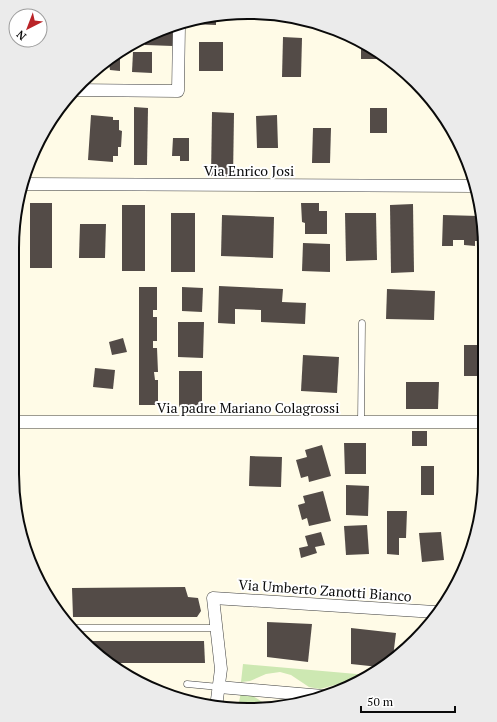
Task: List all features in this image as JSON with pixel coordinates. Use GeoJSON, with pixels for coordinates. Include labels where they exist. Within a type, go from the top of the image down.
{"type":"FeatureCollection","features":[{"type":"Feature","properties":{"kind":"street"},"geometry":{"type":"LineString","coordinates":[[82,90],[178,91],[179,30]]}},
{"type":"Feature","properties":{"kind":"street","name":"Via Enrico Josi"},"geometry":{"type":"LineString","coordinates":[[28,184],[469,186]]}},
{"type":"Feature","properties":{"kind":"street","name":"Via padre Mariano Colagrossi"},"geometry":{"type":"LineString","coordinates":[[19,422],[478,422]]}},
{"type":"Feature","properties":{"kind":"street","name":"Via Umberto Zanotti Bianco"},"geometry":{"type":"LineString","coordinates":[[216,628],[213,598],[432,612]]}},
{"type":"Feature","properties":{"kind":"street"},"geometry":{"type":"LineString","coordinates":[[216,628],[221,669],[217,701]]}},
{"type":"Feature","properties":{"kind":"street"},"geometry":{"type":"LineString","coordinates":[[220,687],[309,695]]}},
{"type":"Feature","properties":{"kind":"lane"},"geometry":{"type":"LineString","coordinates":[[361,422],[362,323]]}},
{"type":"Feature","properties":{"kind":"lane"},"geometry":{"type":"LineString","coordinates":[[79,628],[216,628]]}},
{"type":"Feature","properties":{"kind":"lane"},"geometry":{"type":"LineString","coordinates":[[187,684],[220,687]]}},
{"type":"Feature","properties":{"kind":"green space"},"geometry":{"type":"Polygon","coordinates":[[[243,664],[359,674],[342,683],[320,689],[309,687],[291,675],[280,672],[266,674],[250,681],[241,682],[243,664]]]}},
{"type":"Feature","properties":{"kind":"green space"},"geometry":{"type":"Polygon","coordinates":[[[241,692],[249,694],[264,703],[248,703],[239,703],[241,692]]]}},
{"type":"Feature","properties":{"kind":"building"},"geometry":{"type":"Polygon","coordinates":[[[216,21],[216,25],[199,24],[216,21]]]}},
{"type":"Feature","properties":{"kind":"building"},"geometry":{"type":"Polygon","coordinates":[[[174,32],[173,46],[145,45],[161,36],[174,32]]]}},
{"type":"Feature","properties":{"kind":"building"},"geometry":{"type":"Polygon","coordinates":[[[283,37],[302,38],[301,77],[282,77],[283,37]]]}},
{"type":"Feature","properties":{"kind":"building"},"geometry":{"type":"Polygon","coordinates":[[[199,42],[223,42],[223,71],[199,71],[199,42]]]}},
{"type":"Feature","properties":{"kind":"building"},"geometry":{"type":"Polygon","coordinates":[[[361,49],[378,59],[361,59],[361,49]]]}},
{"type":"Feature","properties":{"kind":"building"},"geometry":{"type":"Polygon","coordinates":[[[133,52],[152,52],[152,73],[132,72],[133,52]]]}},
{"type":"Feature","properties":{"kind":"building"},"geometry":{"type":"Polygon","coordinates":[[[120,59],[120,71],[110,70],[109,66],[120,59]]]}},
{"type":"Feature","properties":{"kind":"building"},"geometry":{"type":"Polygon","coordinates":[[[134,107],[148,108],[147,165],[134,165],[134,107]]]}},
{"type":"Feature","properties":{"kind":"building"},"geometry":{"type":"Polygon","coordinates":[[[370,108],[387,108],[387,133],[370,133],[370,108]]]}},
{"type":"Feature","properties":{"kind":"building"},"geometry":{"type":"Polygon","coordinates":[[[212,112],[234,113],[233,177],[211,176],[212,112]]]}},
{"type":"Feature","properties":{"kind":"building"},"geometry":{"type":"Polygon","coordinates":[[[91,115],[113,117],[113,120],[119,120],[119,130],[122,131],[121,147],[118,147],[118,156],[113,156],[113,162],[88,160],[91,115]]]}},
{"type":"Feature","properties":{"kind":"building"},"geometry":{"type":"Polygon","coordinates":[[[277,115],[278,148],[257,148],[256,116],[277,115]]]}},
{"type":"Feature","properties":{"kind":"building"},"geometry":{"type":"Polygon","coordinates":[[[313,128],[331,128],[330,163],[312,163],[313,128]]]}},
{"type":"Feature","properties":{"kind":"building"},"geometry":{"type":"Polygon","coordinates":[[[173,138],[189,138],[189,161],[180,161],[180,156],[172,156],[173,138]]]}},
{"type":"Feature","properties":{"kind":"building"},"geometry":{"type":"Polygon","coordinates":[[[30,203],[52,203],[52,268],[30,268],[30,203]]]}},
{"type":"Feature","properties":{"kind":"building"},"geometry":{"type":"Polygon","coordinates":[[[301,203],[319,203],[319,211],[327,211],[327,234],[305,234],[305,223],[302,222],[301,203]]]}},
{"type":"Feature","properties":{"kind":"building"},"geometry":{"type":"Polygon","coordinates":[[[413,204],[414,272],[391,273],[390,205],[413,204]]]}},
{"type":"Feature","properties":{"kind":"building"},"geometry":{"type":"Polygon","coordinates":[[[122,205],[145,205],[145,271],[122,271],[122,205]]]}},
{"type":"Feature","properties":{"kind":"building"},"geometry":{"type":"Polygon","coordinates":[[[171,213],[195,213],[195,272],[171,272],[171,213]]]}},
{"type":"Feature","properties":{"kind":"building"},"geometry":{"type":"Polygon","coordinates":[[[345,213],[376,213],[377,260],[346,261],[345,213]]]}},
{"type":"Feature","properties":{"kind":"building"},"geometry":{"type":"Polygon","coordinates":[[[222,215],[274,217],[273,258],[221,256],[222,215]]]}},
{"type":"Feature","properties":{"kind":"building"},"geometry":{"type":"Polygon","coordinates":[[[443,215],[476,216],[478,241],[475,241],[475,246],[464,245],[464,240],[453,240],[453,246],[442,246],[443,215]]]}},
{"type":"Feature","properties":{"kind":"building"},"geometry":{"type":"Polygon","coordinates":[[[80,224],[106,224],[105,258],[79,258],[80,224]]]}},
{"type":"Feature","properties":{"kind":"building"},"geometry":{"type":"Polygon","coordinates":[[[303,243],[330,244],[330,272],[302,271],[303,243]]]}},
{"type":"Feature","properties":{"kind":"building"},"geometry":{"type":"Polygon","coordinates":[[[219,286],[283,289],[282,302],[306,303],[305,324],[261,322],[261,310],[235,309],[235,324],[218,323],[219,286]]]}},
{"type":"Feature","properties":{"kind":"building"},"geometry":{"type":"Polygon","coordinates":[[[139,287],[157,287],[157,310],[153,310],[153,317],[157,317],[157,341],[153,341],[153,348],[157,348],[158,372],[154,372],[155,380],[158,380],[158,405],[139,405],[139,287]]]}},
{"type":"Feature","properties":{"kind":"building"},"geometry":{"type":"Polygon","coordinates":[[[182,287],[203,288],[202,312],[182,311],[182,287]]]}},
{"type":"Feature","properties":{"kind":"building"},"geometry":{"type":"Polygon","coordinates":[[[387,289],[435,291],[434,320],[386,319],[387,289]]]}},
{"type":"Feature","properties":{"kind":"building"},"geometry":{"type":"Polygon","coordinates":[[[178,322],[204,322],[203,358],[178,357],[178,322]]]}},
{"type":"Feature","properties":{"kind":"building"},"geometry":{"type":"Polygon","coordinates":[[[123,338],[127,352],[112,355],[109,342],[123,338]]]}},
{"type":"Feature","properties":{"kind":"building"},"geometry":{"type":"Polygon","coordinates":[[[464,345],[478,345],[478,376],[464,376],[464,345]]]}},
{"type":"Feature","properties":{"kind":"building"},"geometry":{"type":"Polygon","coordinates":[[[303,355],[339,357],[337,393],[301,391],[303,355]]]}},
{"type":"Feature","properties":{"kind":"building"},"geometry":{"type":"Polygon","coordinates":[[[95,368],[115,370],[113,389],[93,387],[95,368]]]}},
{"type":"Feature","properties":{"kind":"building"},"geometry":{"type":"Polygon","coordinates":[[[179,371],[202,371],[202,407],[179,407],[179,371]]]}},
{"type":"Feature","properties":{"kind":"building"},"geometry":{"type":"Polygon","coordinates":[[[406,382],[439,382],[438,409],[406,409],[406,382]]]}},
{"type":"Feature","properties":{"kind":"building"},"geometry":{"type":"Polygon","coordinates":[[[412,431],[427,431],[427,446],[412,446],[412,431]]]}},
{"type":"Feature","properties":{"kind":"building"},"geometry":{"type":"Polygon","coordinates":[[[344,443],[366,443],[366,474],[345,474],[344,443]]]}},
{"type":"Feature","properties":{"kind":"building"},"geometry":{"type":"Polygon","coordinates":[[[322,445],[331,476],[309,482],[308,476],[301,478],[296,460],[307,457],[305,450],[322,445]]]}},
{"type":"Feature","properties":{"kind":"building"},"geometry":{"type":"Polygon","coordinates":[[[250,456],[282,457],[281,487],[249,486],[250,456]]]}},
{"type":"Feature","properties":{"kind":"building"},"geometry":{"type":"Polygon","coordinates":[[[421,466],[434,466],[434,495],[421,495],[421,466]]]}},
{"type":"Feature","properties":{"kind":"building"},"geometry":{"type":"Polygon","coordinates":[[[346,485],[369,486],[368,516],[346,515],[346,485]]]}},
{"type":"Feature","properties":{"kind":"building"},"geometry":{"type":"Polygon","coordinates":[[[323,491],[331,521],[309,526],[307,518],[302,520],[298,505],[305,503],[303,496],[323,491]]]}},
{"type":"Feature","properties":{"kind":"building"},"geometry":{"type":"Polygon","coordinates":[[[387,511],[407,511],[406,538],[399,538],[399,555],[387,554],[387,511]]]}},
{"type":"Feature","properties":{"kind":"building"},"geometry":{"type":"Polygon","coordinates":[[[367,525],[369,554],[346,555],[344,526],[367,525]]]}},
{"type":"Feature","properties":{"kind":"building"},"geometry":{"type":"Polygon","coordinates":[[[321,532],[325,545],[315,547],[317,553],[301,558],[299,548],[308,546],[305,536],[321,532]]]}},
{"type":"Feature","properties":{"kind":"building"},"geometry":{"type":"Polygon","coordinates":[[[441,532],[444,560],[422,562],[419,533],[441,532]]]}},
{"type":"Feature","properties":{"kind":"building"},"geometry":{"type":"Polygon","coordinates":[[[185,587],[188,597],[198,598],[201,611],[197,617],[73,617],[72,588],[185,587]]]}},
{"type":"Feature","properties":{"kind":"building"},"geometry":{"type":"Polygon","coordinates":[[[267,622],[312,624],[308,662],[267,657],[267,622]]]}},
{"type":"Feature","properties":{"kind":"building"},"geometry":{"type":"Polygon","coordinates":[[[351,628],[396,633],[394,651],[388,656],[372,666],[351,664],[351,628]]]}},
{"type":"Feature","properties":{"kind":"building"},"geometry":{"type":"Polygon","coordinates":[[[92,641],[204,641],[205,663],[120,663],[92,641]]]}}]}
